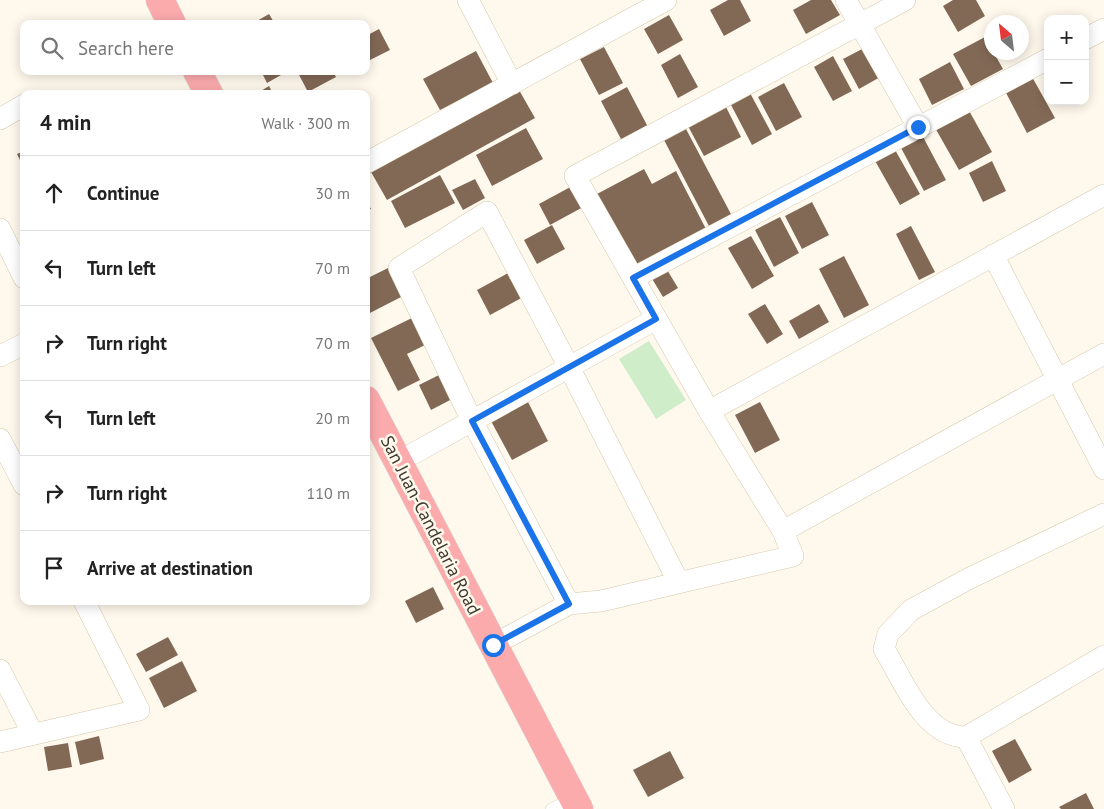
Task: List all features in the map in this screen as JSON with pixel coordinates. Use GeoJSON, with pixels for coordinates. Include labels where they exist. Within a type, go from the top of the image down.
{"type":"FeatureCollection","features":[{"type":"Feature","properties":{"kind":"main road"},"geometry":{"type":"LineString","coordinates":[[160,0],[170,20]]}},
{"type":"Feature","properties":{"kind":"main road"},"geometry":{"type":"LineString","coordinates":[[199,75],[207,90]]}},
{"type":"Feature","properties":{"kind":"main road","name":"San Juan-Candelaria Road"},"geometry":{"type":"LineString","coordinates":[[370,408],[493,645],[568,805]]}},
{"type":"Feature","properties":{"kind":"street"},"geometry":{"type":"LineString","coordinates":[[468,0],[512,84]]}},
{"type":"Feature","properties":{"kind":"street"},"geometry":{"type":"LineString","coordinates":[[370,161],[666,0]]}},
{"type":"Feature","properties":{"kind":"street"},"geometry":{"type":"LineString","coordinates":[[846,0],[918,127]]}},
{"type":"Feature","properties":{"kind":"street"},"geometry":{"type":"LineString","coordinates":[[493,645],[569,604],[601,601],[793,556],[783,531],[709,411],[575,176],[905,0]]}},
{"type":"Feature","properties":{"kind":"street"},"geometry":{"type":"LineString","coordinates":[[1089,37],[1104,29]]}},
{"type":"Feature","properties":{"kind":"street"},"geometry":{"type":"LineString","coordinates":[[633,278],[1044,60]]}},
{"type":"Feature","properties":{"kind":"street"},"geometry":{"type":"LineString","coordinates":[[0,119],[20,107]]}},
{"type":"Feature","properties":{"kind":"street"},"geometry":{"type":"LineString","coordinates":[[709,411],[1104,195]]}},
{"type":"Feature","properties":{"kind":"street"},"geometry":{"type":"LineString","coordinates":[[569,604],[472,421],[399,268],[487,212],[569,367],[678,583]]}},
{"type":"Feature","properties":{"kind":"street"},"geometry":{"type":"LineString","coordinates":[[0,229],[20,270]]}},
{"type":"Feature","properties":{"kind":"street"},"geometry":{"type":"LineString","coordinates":[[993,256],[1104,469]]}},
{"type":"Feature","properties":{"kind":"street"},"geometry":{"type":"LineString","coordinates":[[398,462],[656,319]]}},
{"type":"Feature","properties":{"kind":"street"},"geometry":{"type":"LineString","coordinates":[[0,356],[20,346]]}},
{"type":"Feature","properties":{"kind":"street"},"geometry":{"type":"LineString","coordinates":[[783,531],[1104,354]]}},
{"type":"Feature","properties":{"kind":"street"},"geometry":{"type":"LineString","coordinates":[[0,439],[20,477]]}},
{"type":"Feature","properties":{"kind":"street"},"geometry":{"type":"LineString","coordinates":[[1104,514],[970,578],[911,610],[888,634],[884,648],[916,704],[937,728],[954,737],[966,737],[1104,656]]}},
{"type":"Feature","properties":{"kind":"street"},"geometry":{"type":"LineString","coordinates":[[0,742],[139,710],[86,605]]}},
{"type":"Feature","properties":{"kind":"street"},"geometry":{"type":"LineString","coordinates":[[0,670],[33,734]]}},
{"type":"Feature","properties":{"kind":"street"},"geometry":{"type":"LineString","coordinates":[[966,737],[1004,809]]}},
{"type":"Feature","properties":{"kind":"green space"},"geometry":{"type":"Polygon","coordinates":[[[649,341],[686,400],[656,419],[619,359],[649,341]]]}},
{"type":"Feature","properties":{"kind":"building"},"geometry":{"type":"Polygon","coordinates":[[[728,0],[740,0],[751,21],[724,36],[710,10],[728,0]]]}},
{"type":"Feature","properties":{"kind":"building"},"geometry":{"type":"Polygon","coordinates":[[[811,0],[831,0],[840,15],[806,34],[793,10],[811,0]]]}},
{"type":"Feature","properties":{"kind":"building"},"geometry":{"type":"Polygon","coordinates":[[[953,0],[976,0],[984,15],[958,32],[943,6],[953,0]]]}},
{"type":"Feature","properties":{"kind":"building"},"geometry":{"type":"Polygon","coordinates":[[[269,14],[273,20],[259,20],[269,14]]]}},
{"type":"Feature","properties":{"kind":"building"},"geometry":{"type":"Polygon","coordinates":[[[669,15],[683,40],[658,54],[644,29],[669,15]]]}},
{"type":"Feature","properties":{"kind":"building"},"geometry":{"type":"Polygon","coordinates":[[[379,29],[390,50],[370,60],[370,34],[379,29]]]}},
{"type":"Feature","properties":{"kind":"building"},"geometry":{"type":"Polygon","coordinates":[[[984,38],[984,60],[998,60],[1003,69],[971,86],[953,54],[984,38]]]}},
{"type":"Feature","properties":{"kind":"building"},"geometry":{"type":"Polygon","coordinates":[[[604,47],[623,83],[599,95],[580,59],[604,47]]]}},
{"type":"Feature","properties":{"kind":"building"},"geometry":{"type":"Polygon","coordinates":[[[866,47],[882,76],[859,89],[843,59],[866,47]]]}},
{"type":"Feature","properties":{"kind":"building"},"geometry":{"type":"Polygon","coordinates":[[[476,51],[493,83],[440,110],[423,79],[476,51]]]}},
{"type":"Feature","properties":{"kind":"building"},"geometry":{"type":"Polygon","coordinates":[[[680,54],[698,87],[678,98],[661,65],[680,54]]]}},
{"type":"Feature","properties":{"kind":"building"},"geometry":{"type":"Polygon","coordinates":[[[833,56],[852,91],[833,101],[814,67],[833,56]]]}},
{"type":"Feature","properties":{"kind":"building"},"geometry":{"type":"Polygon","coordinates":[[[950,62],[964,89],[932,105],[919,79],[950,62]]]}},
{"type":"Feature","properties":{"kind":"building"},"geometry":{"type":"Polygon","coordinates":[[[263,75],[281,75],[267,83],[263,75]]]}},
{"type":"Feature","properties":{"kind":"building"},"geometry":{"type":"Polygon","coordinates":[[[299,75],[335,75],[336,77],[312,90],[307,90],[299,75]]]}},
{"type":"Feature","properties":{"kind":"building"},"geometry":{"type":"Polygon","coordinates":[[[1031,75],[1044,98],[1044,105],[1048,105],[1055,118],[1027,133],[1004,89],[1031,75]]]}},
{"type":"Feature","properties":{"kind":"building"},"geometry":{"type":"Polygon","coordinates":[[[784,83],[802,117],[776,131],[758,97],[784,83]]]}},
{"type":"Feature","properties":{"kind":"building"},"geometry":{"type":"Polygon","coordinates":[[[269,86],[271,90],[262,90],[269,86]]]}},
{"type":"Feature","properties":{"kind":"building"},"geometry":{"type":"Polygon","coordinates":[[[627,87],[648,127],[622,141],[601,101],[627,87]]]}},
{"type":"Feature","properties":{"kind":"building"},"geometry":{"type":"Polygon","coordinates":[[[519,90],[535,118],[387,200],[371,172],[519,90]]]}},
{"type":"Feature","properties":{"kind":"building"},"geometry":{"type":"Polygon","coordinates":[[[750,93],[772,134],[752,145],[730,103],[750,93]]]}},
{"type":"Feature","properties":{"kind":"building"},"geometry":{"type":"Polygon","coordinates":[[[726,107],[741,137],[704,156],[688,126],[726,107]]]}},
{"type":"Feature","properties":{"kind":"building"},"geometry":{"type":"Polygon","coordinates":[[[967,107],[992,152],[959,170],[934,126],[967,107]]]}},
{"type":"Feature","properties":{"kind":"building"},"geometry":{"type":"Polygon","coordinates":[[[526,128],[543,159],[492,186],[476,155],[526,128]]]}},
{"type":"Feature","properties":{"kind":"building"},"geometry":{"type":"Polygon","coordinates":[[[686,129],[732,216],[710,228],[664,140],[686,129]]]}},
{"type":"Feature","properties":{"kind":"building"},"geometry":{"type":"Polygon","coordinates":[[[922,135],[946,180],[924,191],[900,146],[922,135]]]}},
{"type":"Feature","properties":{"kind":"building"},"geometry":{"type":"Polygon","coordinates":[[[894,148],[920,194],[900,205],[874,159],[894,148]]]}},
{"type":"Feature","properties":{"kind":"building"},"geometry":{"type":"Polygon","coordinates":[[[992,161],[1006,191],[983,202],[969,173],[992,161]]]}},
{"type":"Feature","properties":{"kind":"building"},"geometry":{"type":"Polygon","coordinates":[[[644,169],[652,184],[676,171],[707,231],[636,269],[597,194],[644,169]]]}},
{"type":"Feature","properties":{"kind":"building"},"geometry":{"type":"Polygon","coordinates":[[[440,175],[455,203],[405,228],[391,201],[440,175]]]}},
{"type":"Feature","properties":{"kind":"building"},"geometry":{"type":"Polygon","coordinates":[[[475,179],[485,198],[463,210],[452,190],[475,179]]]}},
{"type":"Feature","properties":{"kind":"building"},"geometry":{"type":"Polygon","coordinates":[[[574,185],[585,206],[550,225],[539,204],[574,185]]]}},
{"type":"Feature","properties":{"kind":"building"},"geometry":{"type":"Polygon","coordinates":[[[812,202],[829,235],[802,249],[785,216],[812,202]]]}},
{"type":"Feature","properties":{"kind":"building"},"geometry":{"type":"Polygon","coordinates":[[[780,217],[799,253],[774,267],[755,230],[780,217]]]}},
{"type":"Feature","properties":{"kind":"building"},"geometry":{"type":"Polygon","coordinates":[[[552,225],[565,249],[537,264],[524,240],[552,225]]]}},
{"type":"Feature","properties":{"kind":"building"},"geometry":{"type":"Polygon","coordinates":[[[911,226],[935,272],[919,280],[896,234],[911,226]]]}},
{"type":"Feature","properties":{"kind":"building"},"geometry":{"type":"Polygon","coordinates":[[[751,236],[774,276],[752,289],[728,248],[751,236]]]}},
{"type":"Feature","properties":{"kind":"building"},"geometry":{"type":"Polygon","coordinates":[[[844,256],[869,305],[844,318],[819,269],[844,256]]]}},
{"type":"Feature","properties":{"kind":"building"},"geometry":{"type":"Polygon","coordinates":[[[390,267],[405,295],[370,313],[370,277],[390,267]]]}},
{"type":"Feature","properties":{"kind":"building"},"geometry":{"type":"Polygon","coordinates":[[[666,268],[678,288],[663,297],[651,277],[666,268]]]}},
{"type":"Feature","properties":{"kind":"building"},"geometry":{"type":"Polygon","coordinates":[[[512,271],[525,296],[490,315],[477,290],[512,271]]]}},
{"type":"Feature","properties":{"kind":"building"},"geometry":{"type":"Polygon","coordinates":[[[765,304],[783,334],[767,344],[748,314],[765,304]]]}},
{"type":"Feature","properties":{"kind":"building"},"geometry":{"type":"Polygon","coordinates":[[[819,304],[829,322],[799,339],[789,321],[819,304]]]}},
{"type":"Feature","properties":{"kind":"building"},"geometry":{"type":"Polygon","coordinates":[[[416,316],[429,343],[407,354],[420,380],[398,391],[371,338],[416,316]]]}},
{"type":"Feature","properties":{"kind":"building"},"geometry":{"type":"Polygon","coordinates":[[[441,374],[454,398],[431,410],[419,385],[441,374]]]}},
{"type":"Feature","properties":{"kind":"building"},"geometry":{"type":"Polygon","coordinates":[[[528,402],[548,441],[512,460],[491,421],[528,402]]]}},
{"type":"Feature","properties":{"kind":"building"},"geometry":{"type":"Polygon","coordinates":[[[760,402],[780,440],[755,453],[735,415],[760,402]]]}},
{"type":"Feature","properties":{"kind":"building"},"geometry":{"type":"Polygon","coordinates":[[[433,587],[444,609],[416,623],[405,601],[433,587]]]}},
{"type":"Feature","properties":{"kind":"building"},"geometry":{"type":"Polygon","coordinates":[[[168,637],[178,655],[146,672],[136,654],[168,637]]]}},
{"type":"Feature","properties":{"kind":"building"},"geometry":{"type":"Polygon","coordinates":[[[182,661],[197,691],[164,708],[149,678],[182,661]]]}},
{"type":"Feature","properties":{"kind":"building"},"geometry":{"type":"Polygon","coordinates":[[[99,736],[104,759],[80,765],[75,742],[99,736]]]}},
{"type":"Feature","properties":{"kind":"building"},"geometry":{"type":"Polygon","coordinates":[[[1015,739],[1032,770],[1009,783],[992,751],[1015,739]]]}},
{"type":"Feature","properties":{"kind":"building"},"geometry":{"type":"Polygon","coordinates":[[[68,743],[72,767],[48,771],[44,747],[68,743]]]}},
{"type":"Feature","properties":{"kind":"building"},"geometry":{"type":"Polygon","coordinates":[[[670,751],[684,778],[648,797],[633,770],[670,751]]]}},
{"type":"Feature","properties":{"kind":"building"},"geometry":{"type":"Polygon","coordinates":[[[1086,793],[1094,809],[1061,809],[1059,807],[1086,793]]]}},
{"type":"Feature","properties":{"kind":"route"},"geometry":{"type":"LineString","coordinates":[[493,645],[569,604],[472,421],[656,319],[633,278],[918,127]]}}]}
